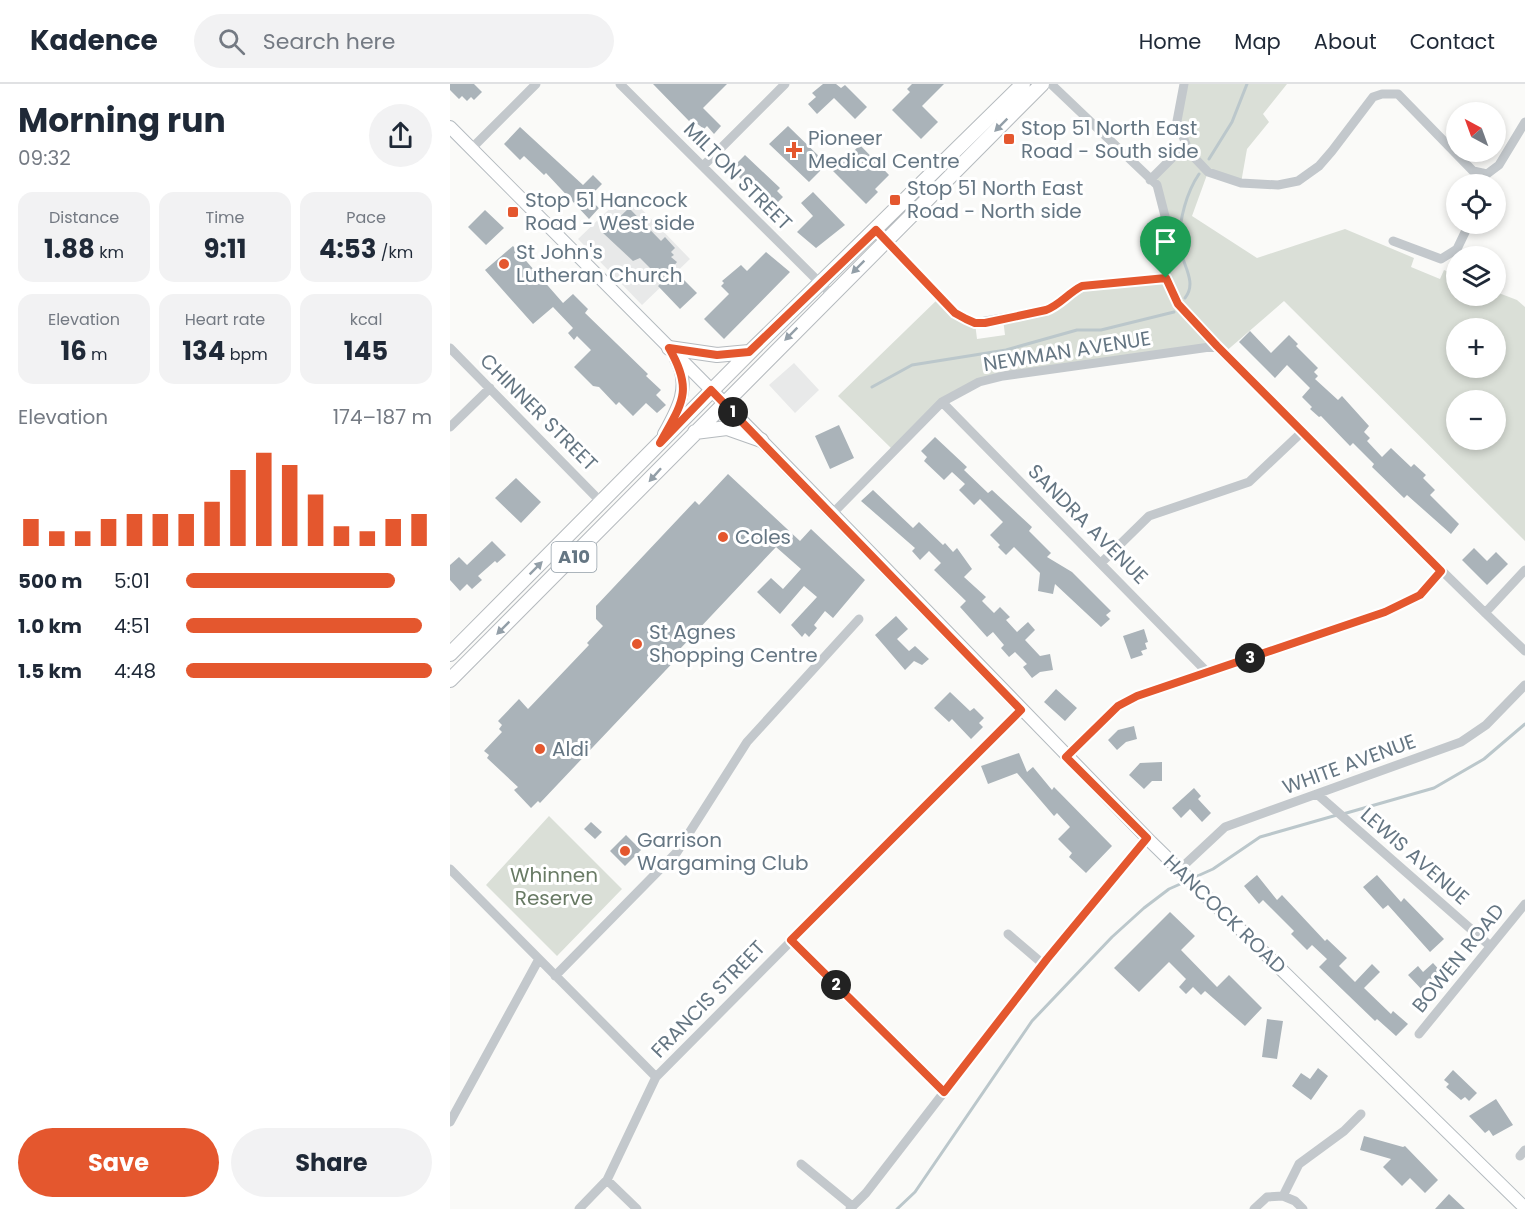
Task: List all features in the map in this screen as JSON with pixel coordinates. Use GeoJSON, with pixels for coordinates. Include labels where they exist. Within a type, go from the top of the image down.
{"type":"FeatureCollection","features":[{"type":"Feature","properties":{"kind":"main road"},"geometry":{"type":"LineString","coordinates":[[723,403],[831,294],[881,235],[1023,84]]}},
{"type":"Feature","properties":{"kind":"main road"},"geometry":{"type":"LineString","coordinates":[[711,390],[820,284],[881,235],[1042,84]]}},
{"type":"Feature","properties":{"kind":"main road","name":"HANCOCK ROAD"},"geometry":{"type":"LineString","coordinates":[[452,133],[471,149],[711,390],[1066,757],[1525,1208]]}},
{"type":"Feature","properties":{"kind":"main road"},"geometry":{"type":"LineString","coordinates":[[669,348],[717,355],[749,352]]}},
{"type":"Feature","properties":{"kind":"main road"},"geometry":{"type":"LineString","coordinates":[[660,443],[678,411],[684,388],[682,370],[669,348]]}},
{"type":"Feature","properties":{"kind":"main road","name":"A10"},"geometry":{"type":"LineString","coordinates":[[450,654],[711,390]]}},
{"type":"Feature","properties":{"kind":"main road","name":"A10"},"geometry":{"type":"LineString","coordinates":[[450,680],[632,499],[723,403]]}},
{"type":"Feature","properties":{"kind":"main road"},"geometry":{"type":"LineString","coordinates":[[695,432],[727,428],[760,440]]}},
{"type":"Feature","properties":{"kind":"main road"},"geometry":{"type":"LineString","coordinates":[[483,621],[524,596],[533,598]]}},
{"type":"Feature","properties":{"kind":"street"},"geometry":{"type":"LineString","coordinates":[[471,149],[536,84]]}},
{"type":"Feature","properties":{"kind":"street","name":"MILTON STREET"},"geometry":{"type":"LineString","coordinates":[[621,84],[831,294]]}},
{"type":"Feature","properties":{"kind":"street"},"geometry":{"type":"LineString","coordinates":[[703,166],[785,84]]}},
{"type":"Feature","properties":{"kind":"street"},"geometry":{"type":"LineString","coordinates":[[1051,84],[1157,185],[1165,207],[1166,278],[1178,304],[1302,432],[1525,651]]}},
{"type":"Feature","properties":{"kind":"street"},"geometry":{"type":"LineString","coordinates":[[1184,84],[1177,121],[1189,152],[1208,172],[1232,180],[1278,185],[1298,181],[1319,166],[1373,97],[1382,94],[1398,94],[1473,171],[1486,174],[1499,165],[1525,122]]}},
{"type":"Feature","properties":{"kind":"street"},"geometry":{"type":"LineString","coordinates":[[1382,94],[1387,84]]}},
{"type":"Feature","properties":{"kind":"street"},"geometry":{"type":"LineString","coordinates":[[1150,180],[1186,144]]}},
{"type":"Feature","properties":{"kind":"street"},"geometry":{"type":"LineString","coordinates":[[1394,241],[1441,259],[1457,249],[1464,234]]}},
{"type":"Feature","properties":{"kind":"street"},"geometry":{"type":"LineString","coordinates":[[881,235],[955,313],[975,323],[1055,307],[1071,291],[1082,286],[1166,278]]}},
{"type":"Feature","properties":{"kind":"street","name":"NEWMAN AVENUE"},"geometry":{"type":"LineString","coordinates":[[831,515],[942,402],[979,382],[1003,376],[1217,346]]}},
{"type":"Feature","properties":{"kind":"street","name":"CHINNER STREET"},"geometry":{"type":"LineString","coordinates":[[450,348],[601,502]]}},
{"type":"Feature","properties":{"kind":"street"},"geometry":{"type":"LineString","coordinates":[[450,427],[490,388]]}},
{"type":"Feature","properties":{"kind":"street","name":"SANDRA AVENUE"},"geometry":{"type":"LineString","coordinates":[[942,402],[1207,672]]}},
{"type":"Feature","properties":{"kind":"street"},"geometry":{"type":"LineString","coordinates":[[1101,563],[1149,516],[1249,482],[1302,432]]}},
{"type":"Feature","properties":{"kind":"street"},"geometry":{"type":"LineString","coordinates":[[1485,613],[1525,570]]}},
{"type":"Feature","properties":{"kind":"street"},"geometry":{"type":"LineString","coordinates":[[1066,757],[1118,706],[1137,696],[1385,612],[1420,595],[1441,571]]}},
{"type":"Feature","properties":{"kind":"street"},"geometry":{"type":"LineString","coordinates":[[555,976],[677,852],[747,742],[859,620]]}},
{"type":"Feature","properties":{"kind":"street","name":"WHITE AVENUE"},"geometry":{"type":"LineString","coordinates":[[1183,871],[1225,827],[1461,742],[1486,725],[1525,685]]}},
{"type":"Feature","properties":{"kind":"street","name":"FRANCIS STREET"},"geometry":{"type":"LineString","coordinates":[[579,1209],[607,1179],[656,1077],[1021,710]]}},
{"type":"Feature","properties":{"kind":"street","name":"LEWIS AVENUE"},"geometry":{"type":"LineString","coordinates":[[1317,794],[1489,945]]}},
{"type":"Feature","properties":{"kind":"street"},"geometry":{"type":"LineString","coordinates":[[801,1164],[851,1208],[866,1193],[1043,964],[1147,838]]}},
{"type":"Feature","properties":{"kind":"street"},"geometry":{"type":"LineString","coordinates":[[450,869],[656,1077]]}},
{"type":"Feature","properties":{"kind":"street","name":"BOWEN ROAD"},"geometry":{"type":"LineString","coordinates":[[1419,1034],[1489,945],[1525,904]]}},
{"type":"Feature","properties":{"kind":"street"},"geometry":{"type":"LineString","coordinates":[[1008,934],[1043,964]]}},
{"type":"Feature","properties":{"kind":"street"},"geometry":{"type":"LineString","coordinates":[[791,940],[944,1092]]}},
{"type":"Feature","properties":{"kind":"street"},"geometry":{"type":"LineString","coordinates":[[450,1122],[539,959]]}},
{"type":"Feature","properties":{"kind":"street"},"geometry":{"type":"LineString","coordinates":[[1282,1196],[1299,1164],[1344,1131],[1361,1114]]}},
{"type":"Feature","properties":{"kind":"street"},"geometry":{"type":"LineString","coordinates":[[607,1179],[637,1209]]}},
{"type":"Feature","properties":{"kind":"street"},"geometry":{"type":"LineString","coordinates":[[1254,1209],[1267,1197],[1282,1196],[1295,1201],[1303,1209]]}},
{"type":"Feature","properties":{"kind":"shaded area"},"geometry":{"type":"Polygon","coordinates":[[[626,193],[690,259],[642,305],[578,239],[626,193]]]}},
{"type":"Feature","properties":{"kind":"shaded area"},"geometry":{"type":"Polygon","coordinates":[[[794,363],[819,390],[795,413],[769,385],[794,363]]]}},
{"type":"Feature","properties":{"kind":"green space"},"geometry":{"type":"Polygon","coordinates":[[[1184,84],[1287,84],[1263,114],[1269,122],[1247,149],[1241,183],[1208,172],[1192,216],[1257,258],[1345,229],[1414,258],[1411,267],[1440,279],[1444,270],[1446,271],[1446,306],[1506,306],[1506,296],[1517,300],[1525,307],[1525,541],[1284,301],[1224,353],[1217,346],[1003,376],[954,395],[893,450],[838,396],[940,297],[975,323],[977,339],[1005,335],[1003,319],[1045,310],[1071,291],[1166,278],[1165,212],[1157,188],[1150,180],[1186,144],[1177,121],[1184,84]]]}},
{"type":"Feature","properties":{"kind":"green space","name":"Whinnen Reserve"},"geometry":{"type":"Polygon","coordinates":[[[549,816],[622,889],[557,956],[486,885],[549,816]]]}},
{"type":"Feature","properties":{"kind":"building"},"geometry":{"type":"Polygon","coordinates":[[[450,84],[474,84],[482,92],[474,100],[471,97],[467,101],[462,96],[459,99],[450,90],[450,84]]]}},
{"type":"Feature","properties":{"kind":"building"},"geometry":{"type":"Polygon","coordinates":[[[653,84],[727,84],[703,108],[721,126],[714,134],[707,126],[704,129],[691,119],[689,121],[653,84]]]}},
{"type":"Feature","properties":{"kind":"building"},"geometry":{"type":"Polygon","coordinates":[[[823,84],[836,84],[841,88],[845,85],[867,107],[855,119],[834,98],[817,114],[808,104],[816,97],[812,93],[823,84]]]}},
{"type":"Feature","properties":{"kind":"building"},"geometry":{"type":"Polygon","coordinates":[[[912,84],[944,84],[922,106],[938,122],[921,139],[892,110],[910,92],[907,89],[912,84]]]}},
{"type":"Feature","properties":{"kind":"building","name":"Pioneer Medical Centre"},"geometry":{"type":"Polygon","coordinates":[[[788,126],[827,164],[809,182],[769,144],[788,126]]]}},
{"type":"Feature","properties":{"kind":"building"},"geometry":{"type":"Polygon","coordinates":[[[520,127],[583,185],[593,175],[602,184],[588,198],[599,208],[589,219],[546,173],[544,175],[524,156],[520,160],[504,144],[520,127]]]}},
{"type":"Feature","properties":{"kind":"building"},"geometry":{"type":"Polygon","coordinates":[[[860,145],[889,175],[875,189],[878,192],[866,204],[833,171],[860,145]]]}},
{"type":"Feature","properties":{"kind":"building"},"geometry":{"type":"Polygon","coordinates":[[[745,155],[780,188],[777,191],[783,197],[774,206],[745,178],[743,181],[731,169],[745,155]]]}},
{"type":"Feature","properties":{"kind":"building"},"geometry":{"type":"Polygon","coordinates":[[[813,192],[845,225],[816,248],[797,232],[813,216],[801,203],[813,192]]]}},
{"type":"Feature","properties":{"kind":"building"},"geometry":{"type":"Polygon","coordinates":[[[629,208],[661,241],[665,237],[675,248],[671,252],[674,255],[671,257],[677,262],[672,268],[697,293],[680,309],[658,286],[663,281],[640,258],[633,261],[603,233],[629,208]]]}},
{"type":"Feature","properties":{"kind":"building","name":"St John's Lutheran Church"},"geometry":{"type":"Polygon","coordinates":[[[485,210],[504,228],[486,245],[468,227],[485,210]]]}},
{"type":"Feature","properties":{"kind":"building"},"geometry":{"type":"Polygon","coordinates":[[[513,246],[563,303],[573,294],[588,309],[585,313],[648,374],[646,376],[661,390],[656,395],[666,405],[657,413],[646,403],[633,416],[619,402],[616,405],[599,387],[593,386],[574,367],[591,350],[577,336],[574,340],[568,333],[573,328],[553,307],[533,324],[485,270],[513,246]]]}},
{"type":"Feature","properties":{"kind":"building"},"geometry":{"type":"Polygon","coordinates":[[[766,252],[790,272],[724,339],[704,319],[729,294],[721,286],[724,283],[722,281],[741,265],[747,271],[766,252]]]}},
{"type":"Feature","properties":{"kind":"building"},"geometry":{"type":"Polygon","coordinates":[[[1250,331],[1271,353],[1289,335],[1298,344],[1296,346],[1318,368],[1314,372],[1318,376],[1315,379],[1338,400],[1342,396],[1369,426],[1364,432],[1370,438],[1367,441],[1382,457],[1391,448],[1411,467],[1414,464],[1426,475],[1423,478],[1435,490],[1430,495],[1459,524],[1451,534],[1407,495],[1404,498],[1372,467],[1374,464],[1353,443],[1350,446],[1321,416],[1319,417],[1310,409],[1312,407],[1302,397],[1310,388],[1287,365],[1275,378],[1239,342],[1250,331]]]}},
{"type":"Feature","properties":{"kind":"building"},"geometry":{"type":"Polygon","coordinates":[[[839,425],[854,458],[830,469],[815,436],[839,425]]]}},
{"type":"Feature","properties":{"kind":"building"},"geometry":{"type":"Polygon","coordinates":[[[935,437],[967,467],[964,470],[988,493],[992,490],[1032,527],[1029,531],[1051,553],[1047,557],[1072,572],[1111,611],[1106,615],[1110,619],[1101,627],[1055,584],[1053,594],[1038,591],[1040,573],[1014,547],[1006,555],[990,535],[1003,522],[980,499],[974,505],[959,490],[965,484],[952,472],[944,480],[924,461],[927,457],[921,451],[935,437]]]}},
{"type":"Feature","properties":{"kind":"building","name":"St Agnes Shopping Centre"},"geometry":{"type":"Polygon","coordinates":[[[728,474],[800,541],[811,529],[865,580],[833,618],[825,611],[814,625],[817,628],[809,637],[805,633],[802,637],[791,625],[817,597],[804,586],[780,614],[757,592],[771,578],[783,589],[801,569],[776,547],[679,650],[682,653],[540,803],[538,801],[531,808],[514,790],[518,787],[487,758],[489,755],[484,751],[502,732],[499,729],[502,725],[498,721],[519,699],[528,709],[589,645],[587,643],[603,626],[596,619],[596,606],[695,501],[699,505],[728,474]]]}},
{"type":"Feature","properties":{"kind":"building"},"geometry":{"type":"Polygon","coordinates":[[[516,478],[541,502],[521,523],[495,498],[516,478]]]}},
{"type":"Feature","properties":{"kind":"building"},"geometry":{"type":"Polygon","coordinates":[[[873,490],[913,528],[919,522],[953,552],[957,548],[972,569],[964,577],[986,597],[982,601],[994,613],[1000,607],[1010,617],[1006,620],[1017,632],[1028,622],[1035,630],[1025,640],[1040,656],[1050,654],[1053,670],[1040,672],[1032,678],[1023,667],[1027,664],[1015,652],[1009,657],[1001,648],[1004,645],[993,632],[987,637],[960,607],[966,601],[934,570],[941,563],[929,551],[920,560],[912,551],[915,548],[861,501],[873,490]]]}},
{"type":"Feature","properties":{"kind":"building"},"geometry":{"type":"Polygon","coordinates":[[[492,541],[506,555],[497,563],[495,561],[478,576],[482,580],[472,589],[467,584],[460,591],[450,580],[450,565],[459,557],[467,565],[492,541]]]}},
{"type":"Feature","properties":{"kind":"building"},"geometry":{"type":"Polygon","coordinates":[[[1474,548],[1487,561],[1496,552],[1508,564],[1487,585],[1462,560],[1474,548]]]}},
{"type":"Feature","properties":{"kind":"building"},"geometry":{"type":"Polygon","coordinates":[[[896,616],[908,629],[897,639],[909,651],[915,646],[929,659],[922,665],[914,661],[905,670],[875,635],[896,616]]]}},
{"type":"Feature","properties":{"kind":"building"},"geometry":{"type":"Polygon","coordinates":[[[1144,629],[1148,642],[1145,643],[1147,649],[1141,651],[1143,655],[1131,659],[1123,636],[1144,629]]]}},
{"type":"Feature","properties":{"kind":"building"},"geometry":{"type":"Polygon","coordinates":[[[1056,689],[1077,708],[1065,721],[1044,702],[1056,689]]]}},
{"type":"Feature","properties":{"kind":"building"},"geometry":{"type":"Polygon","coordinates":[[[950,692],[970,711],[974,708],[984,718],[979,723],[983,727],[971,739],[952,719],[949,722],[934,708],[950,692]]]}},
{"type":"Feature","properties":{"kind":"building"},"geometry":{"type":"Polygon","coordinates":[[[1134,726],[1137,739],[1126,742],[1117,750],[1108,740],[1118,730],[1134,726]]]}},
{"type":"Feature","properties":{"kind":"building"},"geometry":{"type":"Polygon","coordinates":[[[1019,753],[1027,772],[1033,767],[1052,790],[1054,787],[1112,846],[1086,873],[1069,857],[1072,853],[1058,839],[1070,827],[1057,813],[1054,816],[1017,773],[988,784],[981,766],[1019,753]]]}},
{"type":"Feature","properties":{"kind":"building"},"geometry":{"type":"Polygon","coordinates":[[[1162,762],[1162,781],[1152,781],[1144,789],[1129,775],[1140,763],[1162,762]]]}},
{"type":"Feature","properties":{"kind":"building"},"geometry":{"type":"Polygon","coordinates":[[[1194,788],[1201,796],[1198,799],[1211,813],[1202,822],[1190,809],[1181,818],[1172,808],[1194,788]]]}},
{"type":"Feature","properties":{"kind":"building"},"geometry":{"type":"Polygon","coordinates":[[[591,822],[602,832],[595,839],[584,829],[591,822]]]}},
{"type":"Feature","properties":{"kind":"building","name":"Garrison Wargaming Club"},"geometry":{"type":"Polygon","coordinates":[[[626,835],[641,850],[625,866],[610,851],[626,835]]]}},
{"type":"Feature","properties":{"kind":"building"},"geometry":{"type":"Polygon","coordinates":[[[1257,875],[1277,900],[1282,895],[1325,941],[1327,939],[1347,958],[1339,966],[1355,982],[1372,964],[1380,972],[1364,988],[1391,1014],[1393,1011],[1408,1024],[1396,1036],[1377,1019],[1375,1021],[1319,967],[1327,959],[1312,945],[1307,950],[1291,934],[1294,931],[1263,900],[1259,904],[1244,886],[1257,875]]]}},
{"type":"Feature","properties":{"kind":"building"},"geometry":{"type":"Polygon","coordinates":[[[1377,875],[1401,902],[1404,898],[1444,939],[1430,952],[1388,905],[1383,909],[1363,887],[1377,875]]]}},
{"type":"Feature","properties":{"kind":"building"},"geometry":{"type":"Polygon","coordinates":[[[1170,912],[1195,936],[1181,950],[1217,987],[1229,975],[1262,1008],[1245,1026],[1205,991],[1201,995],[1193,987],[1186,994],[1179,987],[1186,979],[1169,962],[1139,992],[1114,968],[1170,912]]]}},
{"type":"Feature","properties":{"kind":"building"},"geometry":{"type":"Polygon","coordinates":[[[1433,963],[1443,974],[1424,992],[1408,975],[1418,966],[1423,972],[1433,963]]]}},
{"type":"Feature","properties":{"kind":"building"},"geometry":{"type":"Polygon","coordinates":[[[1267,1019],[1283,1021],[1277,1059],[1262,1057],[1267,1019]]]}},
{"type":"Feature","properties":{"kind":"building"},"geometry":{"type":"Polygon","coordinates":[[[1318,1068],[1328,1076],[1311,1100],[1292,1086],[1301,1073],[1310,1079],[1318,1068]]]}},
{"type":"Feature","properties":{"kind":"building"},"geometry":{"type":"Polygon","coordinates":[[[1453,1070],[1477,1093],[1469,1101],[1465,1097],[1461,1100],[1446,1087],[1449,1084],[1444,1080],[1453,1070]]]}},
{"type":"Feature","properties":{"kind":"building"},"geometry":{"type":"Polygon","coordinates":[[[1496,1099],[1513,1125],[1493,1136],[1489,1130],[1485,1133],[1469,1116],[1496,1099]]]}},
{"type":"Feature","properties":{"kind":"building"},"geometry":{"type":"Polygon","coordinates":[[[1364,1136],[1405,1146],[1438,1180],[1425,1193],[1410,1178],[1402,1186],[1383,1167],[1391,1159],[1360,1150],[1364,1136]]]}},
{"type":"Feature","properties":{"kind":"building"},"geometry":{"type":"Polygon","coordinates":[[[1449,1194],[1465,1209],[1435,1209],[1449,1194]]]}},
{"type":"Feature","properties":{"kind":"waterway"},"geometry":{"type":"LineString","coordinates":[[1209,159],[1232,122],[1247,84]]}},
{"type":"Feature","properties":{"kind":"waterway"},"geometry":{"type":"LineString","coordinates":[[1185,298],[1190,285],[1179,241],[1182,215],[1187,198],[1199,174]]}},
{"type":"Feature","properties":{"kind":"waterway"},"geometry":{"type":"LineString","coordinates":[[872,387],[912,365],[1006,350],[1077,330],[1101,330],[1174,312]]}},
{"type":"Feature","properties":{"kind":"waterway"},"geometry":{"type":"LineString","coordinates":[[1343,814],[1434,788],[1484,759],[1525,724]]}},
{"type":"Feature","properties":{"kind":"waterway"},"geometry":{"type":"LineString","coordinates":[[1193,878],[1213,869],[1260,837],[1337,815]]}},
{"type":"Feature","properties":{"kind":"waterway"},"geometry":{"type":"LineString","coordinates":[[897,1209],[915,1192],[1032,1021],[1112,937],[1144,908],[1169,889],[1187,881]]}},
{"type":"Feature","properties":{"kind":"place","name":"Stop 51 North East Road - South side"},"geometry":{"type":"Point","coordinates":[1009,139]}},
{"type":"Feature","properties":{"kind":"place","name":"Pioneer Medical Centre"},"geometry":{"type":"Point","coordinates":[794,150]}},
{"type":"Feature","properties":{"kind":"place","name":"Stop 51 North East Road - North side"},"geometry":{"type":"Point","coordinates":[895,200]}},
{"type":"Feature","properties":{"kind":"place","name":"Stop 51 Hancock Road - West side"},"geometry":{"type":"Point","coordinates":[513,212]}},
{"type":"Feature","properties":{"kind":"place","name":"St John's Lutheran Church"},"geometry":{"type":"Point","coordinates":[504,264]}},
{"type":"Feature","properties":{"kind":"place","name":"Coles"},"geometry":{"type":"Point","coordinates":[723,537]}},
{"type":"Feature","properties":{"kind":"place","name":"St Agnes Shopping Centre"},"geometry":{"type":"Point","coordinates":[637,644]}},
{"type":"Feature","properties":{"kind":"place","name":"Aldi"},"geometry":{"type":"Point","coordinates":[540,749]}},
{"type":"Feature","properties":{"kind":"place","name":"Garrison Wargaming Club"},"geometry":{"type":"Point","coordinates":[625,851]}},
{"type":"Feature","properties":{"kind":"route"},"geometry":{"type":"LineString","coordinates":[[876,230],[955,313],[975,323],[985,323],[1055,307],[1071,291],[1082,286],[1166,278],[1178,304],[1217,346],[1441,571],[1420,595],[1385,612],[1137,696],[1118,706],[1066,757],[1147,838],[1047,959],[944,1092],[791,940],[1021,710],[711,390],[660,443],[678,411],[684,388],[682,370],[669,348],[717,355],[749,352],[876,230]]}}]}
